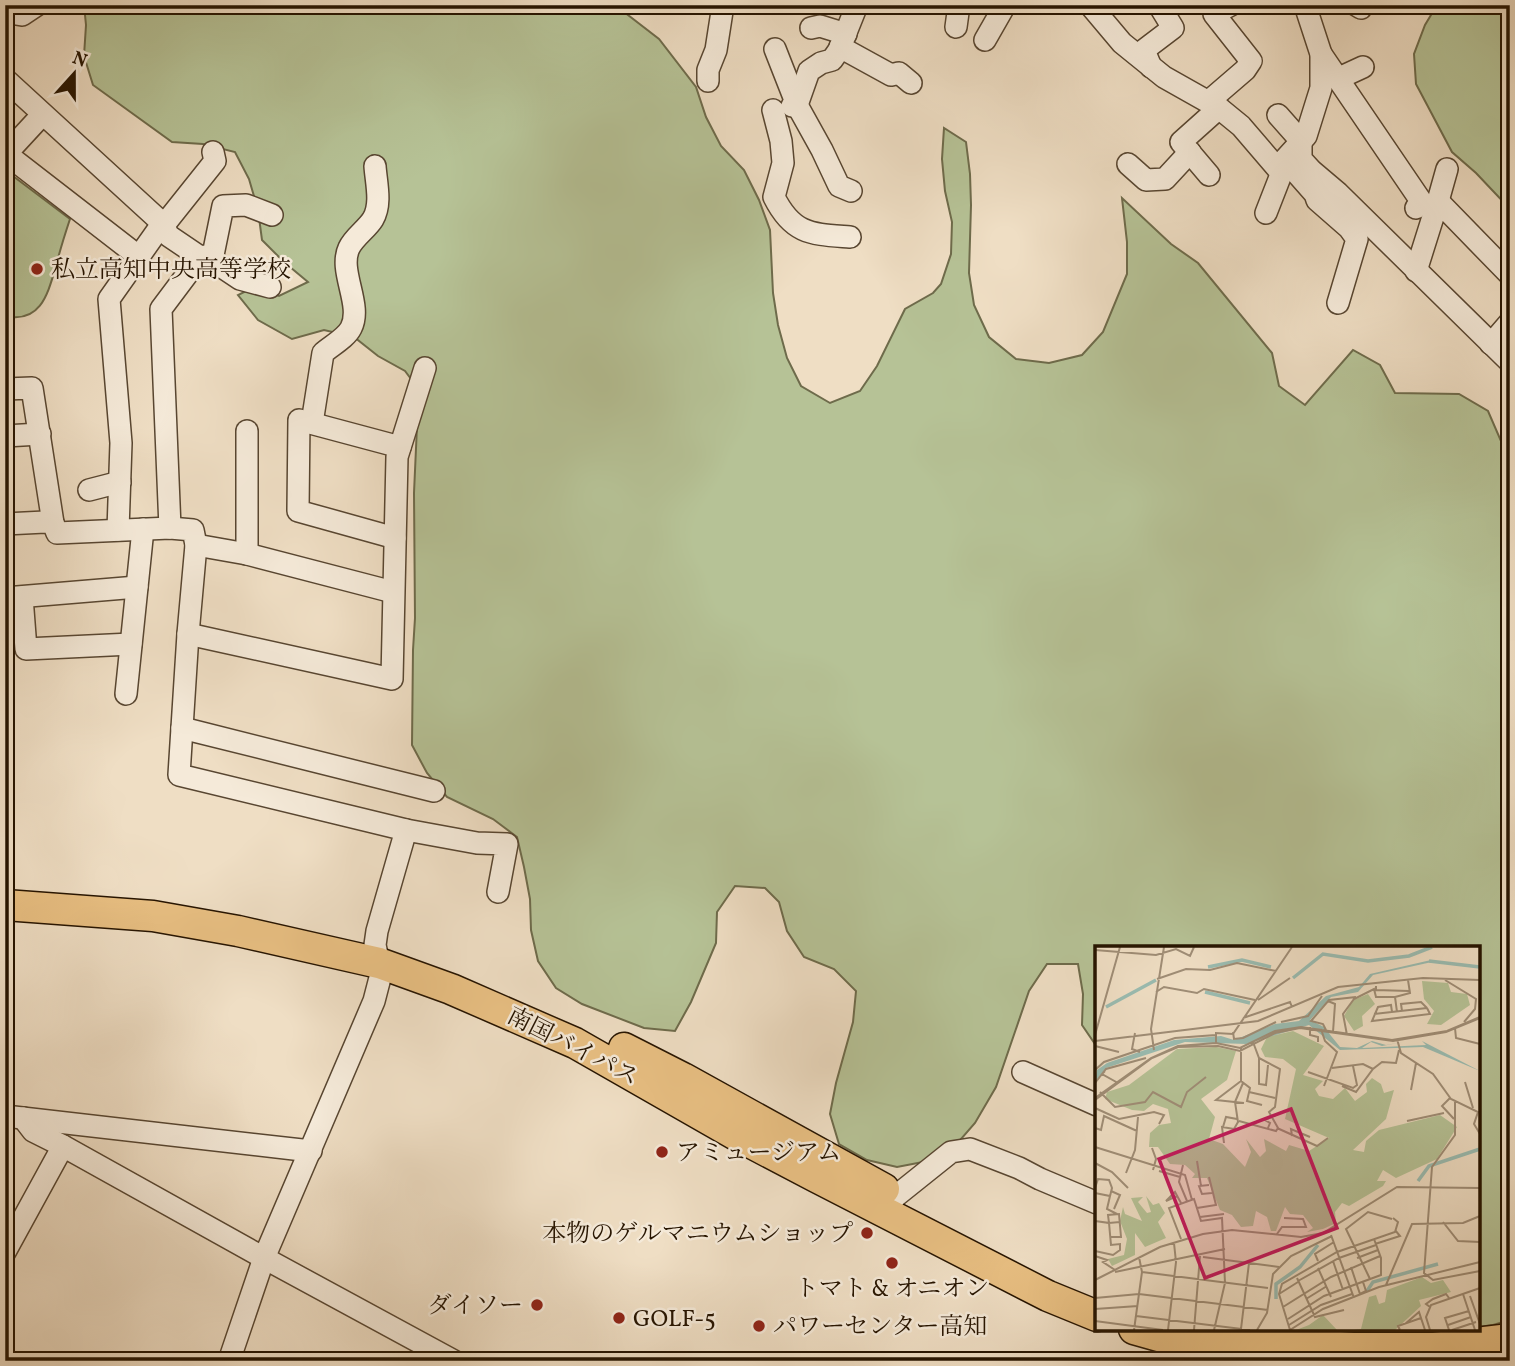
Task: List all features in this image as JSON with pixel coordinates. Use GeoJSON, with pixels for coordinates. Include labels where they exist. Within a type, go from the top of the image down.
{"type":"FeatureCollection","features":[{"type":"Feature","properties":{"kind":"highway","name":"南国バイパス"},"geometry":{"type":"LineString","coordinates":[[5,887],[155,902],[240,914],[377,954],[575,1043],[736,1135],[1095,1295]]}},
{"type":"Feature","properties":{"kind":"highway","name":"南国バイパス"},"geometry":{"type":"LineString","coordinates":[[5,905],[153,916],[377,954]]}},
{"type":"Feature","properties":{"kind":"highway","name":"南国バイパス"},"geometry":{"type":"LineString","coordinates":[[890,1203],[1001,1273],[1095,1315]]}},
{"type":"Feature","properties":{"kind":"highway"},"geometry":{"type":"LineString","coordinates":[[1143,1331],[1281,1361]]}},
{"type":"Feature","properties":{"kind":"highway"},"geometry":{"type":"LineString","coordinates":[[1206,1343],[1273,1342],[1435,1354],[1510,1339]]}},
{"type":"Feature","properties":{"kind":"highway"},"geometry":{"type":"LineString","coordinates":[[1489,1361],[1510,1357]]}},
{"type":"Feature","properties":{"kind":"street"},"geometry":{"type":"LineString","coordinates":[[5,7],[22,15],[37,5]]}},
{"type":"Feature","properties":{"kind":"street"},"geometry":{"type":"LineString","coordinates":[[708,81],[708,70],[716,50],[723,5]]}},
{"type":"Feature","properties":{"kind":"street"},"geometry":{"type":"LineString","coordinates":[[797,105],[809,71],[832,60],[843,41],[857,5]]}},
{"type":"Feature","properties":{"kind":"street"},"geometry":{"type":"LineString","coordinates":[[956,27],[959,5]]}},
{"type":"Feature","properties":{"kind":"street"},"geometry":{"type":"LineString","coordinates":[[985,40],[1005,5]]}},
{"type":"Feature","properties":{"kind":"street"},"geometry":{"type":"LineString","coordinates":[[1090,5],[1122,43],[1164,77],[1214,105],[1241,126],[1279,170],[1349,228],[1357,239],[1338,303]]}},
{"type":"Feature","properties":{"kind":"street"},"geometry":{"type":"LineString","coordinates":[[1152,66],[1144,50],[1173,28],[1159,5]]}},
{"type":"Feature","properties":{"kind":"street"},"geometry":{"type":"LineString","coordinates":[[1306,5],[1321,54],[1422,201],[1416,208]]}},
{"type":"Feature","properties":{"kind":"street"},"geometry":{"type":"LineString","coordinates":[[1209,175],[1181,142],[1251,61],[1214,13],[1229,6]]}},
{"type":"Feature","properties":{"kind":"street"},"geometry":{"type":"LineString","coordinates":[[811,27],[820,26],[891,75],[899,73],[911,83]]}},
{"type":"Feature","properties":{"kind":"street"},"geometry":{"type":"LineString","coordinates":[[775,49],[797,105],[839,186],[850,191]]}},
{"type":"Feature","properties":{"kind":"street"},"geometry":{"type":"LineString","coordinates":[[1317,201],[1315,194],[1292,168],[1301,150],[1321,88],[1321,54]]}},
{"type":"Feature","properties":{"kind":"street"},"geometry":{"type":"LineString","coordinates":[[1337,79],[1363,67]]}},
{"type":"Feature","properties":{"kind":"street"},"geometry":{"type":"LineString","coordinates":[[5,79],[162,224],[170,236],[200,257],[216,263],[240,279],[270,287]]}},
{"type":"Feature","properties":{"kind":"street"},"geometry":{"type":"LineString","coordinates":[[797,105],[766,113],[780,141],[783,163],[774,197],[782,213],[807,233],[850,237]]}},
{"type":"Feature","properties":{"kind":"street"},"geometry":{"type":"LineString","coordinates":[[42,115],[6,154],[138,256]]}},
{"type":"Feature","properties":{"kind":"street"},"geometry":{"type":"LineString","coordinates":[[1278,116],[1312,172],[1338,193],[1510,362]]}},
{"type":"Feature","properties":{"kind":"street"},"geometry":{"type":"LineString","coordinates":[[1266,213],[1279,170],[1286,160],[1301,150]]}},
{"type":"Feature","properties":{"kind":"street"},"geometry":{"type":"LineString","coordinates":[[118,530],[121,443],[109,299],[162,224],[215,161],[214,152]]}},
{"type":"Feature","properties":{"kind":"street"},"geometry":{"type":"LineString","coordinates":[[1128,164],[1146,180],[1165,178],[1190,152]]}},
{"type":"Feature","properties":{"kind":"street"},"geometry":{"type":"LineString","coordinates":[[312,424],[323,353],[350,330],[354,320],[346,260],[349,248],[375,217],[378,197],[374,166]]}},
{"type":"Feature","properties":{"kind":"street"},"geometry":{"type":"LineString","coordinates":[[1416,271],[1447,169]]}},
{"type":"Feature","properties":{"kind":"street"},"geometry":{"type":"LineString","coordinates":[[1438,201],[1510,275]]}},
{"type":"Feature","properties":{"kind":"street"},"geometry":{"type":"LineString","coordinates":[[170,528],[161,309],[200,257],[214,255],[223,206],[246,205],[272,215]]}},
{"type":"Feature","properties":{"kind":"street"},"geometry":{"type":"LineString","coordinates":[[1491,344],[1510,321]]}},
{"type":"Feature","properties":{"kind":"street"},"geometry":{"type":"LineString","coordinates":[[188,634],[393,679],[397,457],[425,368]]}},
{"type":"Feature","properties":{"kind":"street"},"geometry":{"type":"LineString","coordinates":[[5,389],[32,388],[53,523],[57,533],[170,528],[193,530],[196,545],[179,775],[406,830],[477,843],[507,844],[498,892]]}},
{"type":"Feature","properties":{"kind":"street"},"geometry":{"type":"LineString","coordinates":[[395,538],[298,511],[299,420],[400,447]]}},
{"type":"Feature","properties":{"kind":"street"},"geometry":{"type":"LineString","coordinates":[[247,431],[247,554]]}},
{"type":"Feature","properties":{"kind":"street"},"geometry":{"type":"LineString","coordinates":[[5,436],[40,435]]}},
{"type":"Feature","properties":{"kind":"street"},"geometry":{"type":"LineString","coordinates":[[89,490],[120,482]]}},
{"type":"Feature","properties":{"kind":"street"},"geometry":{"type":"LineString","coordinates":[[5,524],[53,523]]}},
{"type":"Feature","properties":{"kind":"street"},"geometry":{"type":"LineString","coordinates":[[126,694],[143,529]]}},
{"type":"Feature","properties":{"kind":"street"},"geometry":{"type":"LineString","coordinates":[[196,545],[247,554],[393,592]]}},
{"type":"Feature","properties":{"kind":"street"},"geometry":{"type":"LineString","coordinates":[[131,644],[26,649],[14,598],[137,587]]}},
{"type":"Feature","properties":{"kind":"street"},"geometry":{"type":"LineString","coordinates":[[182,729],[434,791]]}},
{"type":"Feature","properties":{"kind":"street"},"geometry":{"type":"LineString","coordinates":[[229,1361],[264,1258],[374,1001],[381,974],[377,954],[377,931],[406,830]]}},
{"type":"Feature","properties":{"kind":"street"},"geometry":{"type":"LineString","coordinates":[[1023,1072],[1095,1104]]}},
{"type":"Feature","properties":{"kind":"street"},"geometry":{"type":"LineString","coordinates":[[14,1117],[311,1151]]}},
{"type":"Feature","properties":{"kind":"street"},"geometry":{"type":"LineString","coordinates":[[14,1117],[33,1131],[454,1361]]}},
{"type":"Feature","properties":{"kind":"street"},"geometry":{"type":"LineString","coordinates":[[5,1252],[63,1146]]}},
{"type":"Feature","properties":{"kind":"street"},"geometry":{"type":"LineString","coordinates":[[890,1203],[951,1152],[970,1149],[1095,1202]]}},
{"type":"Feature","properties":{"kind":"green space"},"geometry":{"type":"Polygon","coordinates":[[[84,5],[615,5],[659,39],[696,87],[706,117],[721,146],[744,170],[770,230],[773,293],[787,358],[801,386],[830,403],[860,391],[877,366],[905,309],[933,293],[941,284],[951,254],[952,222],[942,159],[944,128],[966,142],[971,205],[969,273],[974,305],[989,337],[1016,359],[1049,363],[1082,355],[1103,332],[1127,274],[1127,242],[1122,198],[1171,244],[1198,263],[1272,353],[1279,386],[1305,405],[1353,350],[1380,365],[1395,393],[1459,394],[1488,411],[1501,441],[1507,472],[1510,475],[1510,1320],[1480,1327],[1480,946],[1095,946],[1095,1044],[1082,1025],[1083,994],[1078,964],[1047,964],[1029,991],[996,1087],[975,1123],[955,1146],[928,1161],[897,1167],[867,1160],[839,1144],[830,1114],[853,1022],[856,991],[834,969],[804,957],[787,931],[779,902],[765,888],[735,886],[717,912],[716,943],[691,1002],[675,1031],[644,1028],[582,1004],[556,988],[538,961],[531,930],[530,899],[517,837],[493,819],[447,797],[427,773],[412,745],[414,493],[417,426],[423,395],[405,371],[378,356],[354,337],[324,330],[292,339],[258,320],[238,295],[254,287],[279,296],[308,282],[262,240],[258,210],[249,179],[235,152],[203,144],[172,142],[93,85],[84,56],[84,5]]]}},
{"type":"Feature","properties":{"kind":"green space"},"geometry":{"type":"Polygon","coordinates":[[[1437,5],[1510,5],[1510,209],[1452,152],[1416,84],[1414,54],[1425,25],[1437,5]]]}},
{"type":"Feature","properties":{"kind":"green space","name":"私立高知中央高等学校"},"geometry":{"type":"Polygon","coordinates":[[[5,170],[70,219],[46,296],[35,311],[17,317],[5,316],[5,170]]]}},
{"type":"Feature","properties":{"kind":"place","name":"私立高知中央高等学校"},"geometry":{"type":"Point","coordinates":[37,269]}},
{"type":"Feature","properties":{"kind":"place","name":"アミュージアム"},"geometry":{"type":"Point","coordinates":[662,1152]}},
{"type":"Feature","properties":{"kind":"place","name":"本物のゲルマニウムショップ"},"geometry":{"type":"Point","coordinates":[867,1233]}},
{"type":"Feature","properties":{"kind":"place","name":"トマト & オニオン"},"geometry":{"type":"Point","coordinates":[892,1263]}},
{"type":"Feature","properties":{"kind":"place","name":"ダイソー"},"geometry":{"type":"Point","coordinates":[537,1305]}},
{"type":"Feature","properties":{"kind":"place","name":"GOLF-5"},"geometry":{"type":"Point","coordinates":[619,1318]}},
{"type":"Feature","properties":{"kind":"place","name":"パワーセンター高知"},"geometry":{"type":"Point","coordinates":[759,1326]}}]}
